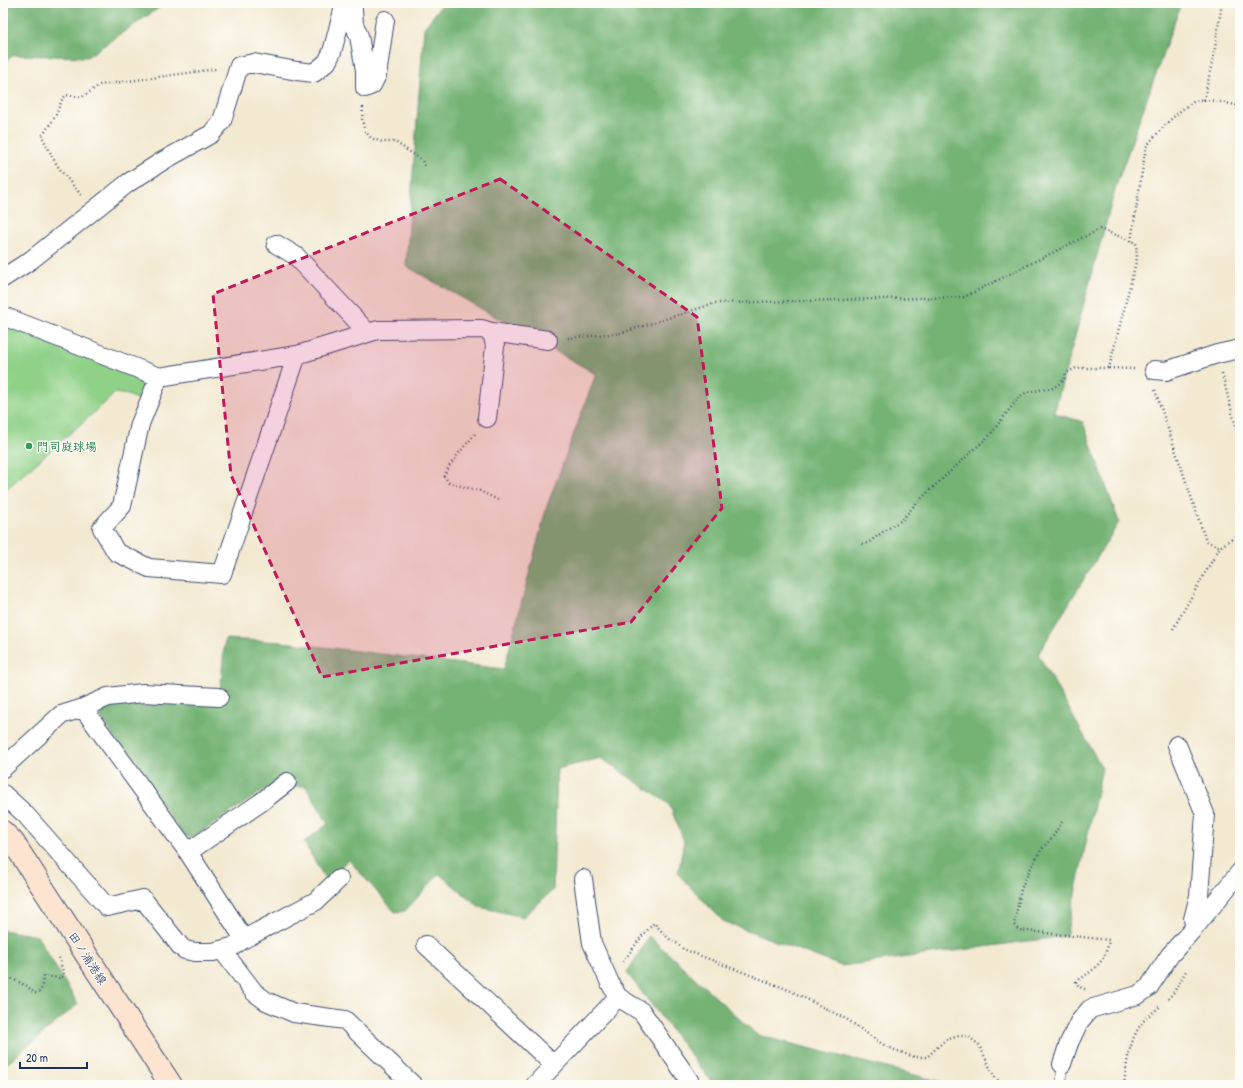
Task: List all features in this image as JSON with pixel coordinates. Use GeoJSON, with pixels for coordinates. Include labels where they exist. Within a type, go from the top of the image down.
{"type":"FeatureCollection","features":[{"type":"Feature","properties":{"kind":"main road","name":"田ノ浦港線"},"geometry":{"type":"LineString","coordinates":[[3,832],[13,842],[171,1085]]}},
{"type":"Feature","properties":{"kind":"street"},"geometry":{"type":"LineString","coordinates":[[3,278],[31,260],[128,183],[161,162],[211,134],[222,121],[239,66],[254,63],[314,73],[327,62],[332,52],[346,3]]}},
{"type":"Feature","properties":{"kind":"street"},"geometry":{"type":"LineString","coordinates":[[351,3],[353,8],[354,24],[359,36],[365,70],[365,88],[372,85],[377,75],[385,20]]}},
{"type":"Feature","properties":{"kind":"street"},"geometry":{"type":"LineString","coordinates":[[276,244],[296,256],[368,333]]}},
{"type":"Feature","properties":{"kind":"street"},"geometry":{"type":"LineString","coordinates":[[3,316],[159,377],[297,355],[378,330],[449,328],[482,329],[492,332],[548,340]]}},
{"type":"Feature","properties":{"kind":"street"},"geometry":{"type":"LineString","coordinates":[[487,418],[495,346],[492,332]]}},
{"type":"Feature","properties":{"kind":"street"},"geometry":{"type":"LineString","coordinates":[[1152,370],[1166,371],[1218,354],[1240,349]]}},
{"type":"Feature","properties":{"kind":"street"},"geometry":{"type":"LineString","coordinates":[[159,377],[140,424],[122,506],[102,528],[116,552],[149,568],[222,574],[297,355]]}},
{"type":"Feature","properties":{"kind":"street"},"geometry":{"type":"LineString","coordinates":[[3,768],[61,715],[83,708],[108,697],[143,693],[219,697]]}},
{"type":"Feature","properties":{"kind":"street"},"geometry":{"type":"LineString","coordinates":[[83,708],[188,852],[244,939]]}},
{"type":"Feature","properties":{"kind":"street"},"geometry":{"type":"LineString","coordinates":[[1177,745],[1205,814],[1199,896],[1193,920],[1195,927]]}},
{"type":"Feature","properties":{"kind":"street"},"geometry":{"type":"LineString","coordinates":[[188,852],[287,782]]}},
{"type":"Feature","properties":{"kind":"street"},"geometry":{"type":"LineString","coordinates":[[3,794],[24,814],[107,907],[143,899],[185,950],[195,952],[213,952],[232,947],[244,939],[316,901],[339,878]]}},
{"type":"Feature","properties":{"kind":"street"},"geometry":{"type":"LineString","coordinates":[[1062,1064],[1069,1043],[1080,1022],[1090,1009],[1138,995],[1149,987],[1170,955],[1240,872]]}},
{"type":"Feature","properties":{"kind":"street"},"geometry":{"type":"LineString","coordinates":[[583,879],[592,943],[614,990],[642,1012],[689,1080],[685,1085]]}},
{"type":"Feature","properties":{"kind":"street"},"geometry":{"type":"LineString","coordinates":[[426,945],[554,1065]]}},
{"type":"Feature","properties":{"kind":"street"},"geometry":{"type":"LineString","coordinates":[[222,950],[254,992],[266,1001],[294,1012],[345,1020],[413,1085]]}},
{"type":"Feature","properties":{"kind":"street"},"geometry":{"type":"LineString","coordinates":[[535,1085],[554,1065],[614,990]]}},
{"type":"Feature","properties":{"kind":"lane"},"geometry":{"type":"LineString","coordinates":[[1061,1085],[1062,1064]]}},
{"type":"Feature","properties":{"kind":"path"},"geometry":{"type":"LineString","coordinates":[[1204,100],[1215,48],[1222,3]]}},
{"type":"Feature","properties":{"kind":"path"},"geometry":{"type":"LineString","coordinates":[[94,210],[61,171],[42,136],[55,117],[62,100],[66,95],[82,98],[100,85],[239,66]]}},
{"type":"Feature","properties":{"kind":"path"},"geometry":{"type":"LineString","coordinates":[[365,88],[362,120],[365,131],[371,138],[382,142],[395,142],[422,160],[425,168]]}},
{"type":"Feature","properties":{"kind":"path"},"geometry":{"type":"LineString","coordinates":[[1130,241],[1146,147],[1151,140],[1187,105],[1193,102],[1204,100],[1236,105],[1240,123]]}},
{"type":"Feature","properties":{"kind":"path"},"geometry":{"type":"LineString","coordinates":[[548,340],[621,333],[716,303],[964,297],[1100,229],[1136,243],[1137,258],[1108,368]]}},
{"type":"Feature","properties":{"kind":"path"},"geometry":{"type":"LineString","coordinates":[[1218,354],[1240,443]]}},
{"type":"Feature","properties":{"kind":"path"},"geometry":{"type":"LineString","coordinates":[[862,544],[868,542],[884,530],[902,520],[930,490],[990,435],[1019,397],[1027,392],[1053,388],[1064,380],[1066,373],[1076,368],[1108,368],[1152,370],[1151,378],[1206,542],[1220,547]]}},
{"type":"Feature","properties":{"kind":"path"},"geometry":{"type":"LineString","coordinates":[[487,418],[460,452],[444,476],[449,483],[480,491],[500,501]]}},
{"type":"Feature","properties":{"kind":"path"},"geometry":{"type":"LineString","coordinates":[[1173,629],[1220,547],[1240,533]]}},
{"type":"Feature","properties":{"kind":"path"},"geometry":{"type":"LineString","coordinates":[[1062,822],[1052,838],[1041,850],[1028,873],[1021,889],[1014,925],[1019,930],[1109,940],[1104,958],[1094,969],[1076,982],[1079,987],[1086,989]]}},
{"type":"Feature","properties":{"kind":"path"},"geometry":{"type":"LineString","coordinates":[[614,990],[642,936],[654,923],[668,938],[683,949],[789,990],[848,1020],[882,1044],[895,1050],[914,1056],[927,1057],[945,1040],[959,1036],[968,1036],[979,1045],[994,1076],[1002,1085]]}},
{"type":"Feature","properties":{"kind":"path"},"geometry":{"type":"LineString","coordinates":[[8,977],[27,986],[34,993],[38,993],[41,990],[44,976],[60,978],[64,976],[58,954]]}},
{"type":"Feature","properties":{"kind":"path"},"geometry":{"type":"LineString","coordinates":[[1124,1085],[1128,1054],[1135,1033],[1147,1017],[1154,1013],[1174,992],[1188,966]]}},
{"type":"Feature","properties":{"kind":"highlighted area"},"geometry":{"type":"Polygon","coordinates":[[[500,179],[697,317],[722,508],[631,622],[322,677],[231,475],[213,294],[500,179]]]}},
{"type":"Feature","properties":{"kind":"green space"},"geometry":{"type":"Polygon","coordinates":[[[3,3],[166,3],[87,57],[14,55],[3,63],[3,3]]]}},
{"type":"Feature","properties":{"kind":"green space"},"geometry":{"type":"Polygon","coordinates":[[[443,3],[1181,3],[1116,186],[1054,413],[1083,422],[1119,522],[1038,654],[1102,768],[1066,936],[841,966],[723,921],[678,874],[684,841],[669,804],[601,758],[557,769],[553,890],[523,917],[480,907],[439,874],[405,911],[395,912],[348,859],[327,882],[304,842],[328,824],[306,786],[294,786],[284,777],[193,837],[184,836],[95,709],[109,702],[219,702],[225,639],[282,642],[504,669],[547,506],[596,374],[406,266],[424,28],[443,3]]]}},
{"type":"Feature","properties":{"kind":"green space","name":"門司庭球場"},"geometry":{"type":"Polygon","coordinates":[[[3,318],[137,374],[143,384],[144,390],[141,401],[128,395],[115,393],[3,492],[3,318]]]}},
{"type":"Feature","properties":{"kind":"green space"},"geometry":{"type":"Polygon","coordinates":[[[3,930],[37,936],[78,1004],[3,1067],[3,930]]]}},
{"type":"Feature","properties":{"kind":"green space"},"geometry":{"type":"Polygon","coordinates":[[[649,936],[757,1035],[954,1085],[714,1085],[627,973],[649,936]]]}},
{"type":"Feature","properties":{"kind":"place","name":"門司庭球場"},"geometry":{"type":"Point","coordinates":[29,446]}}]}
